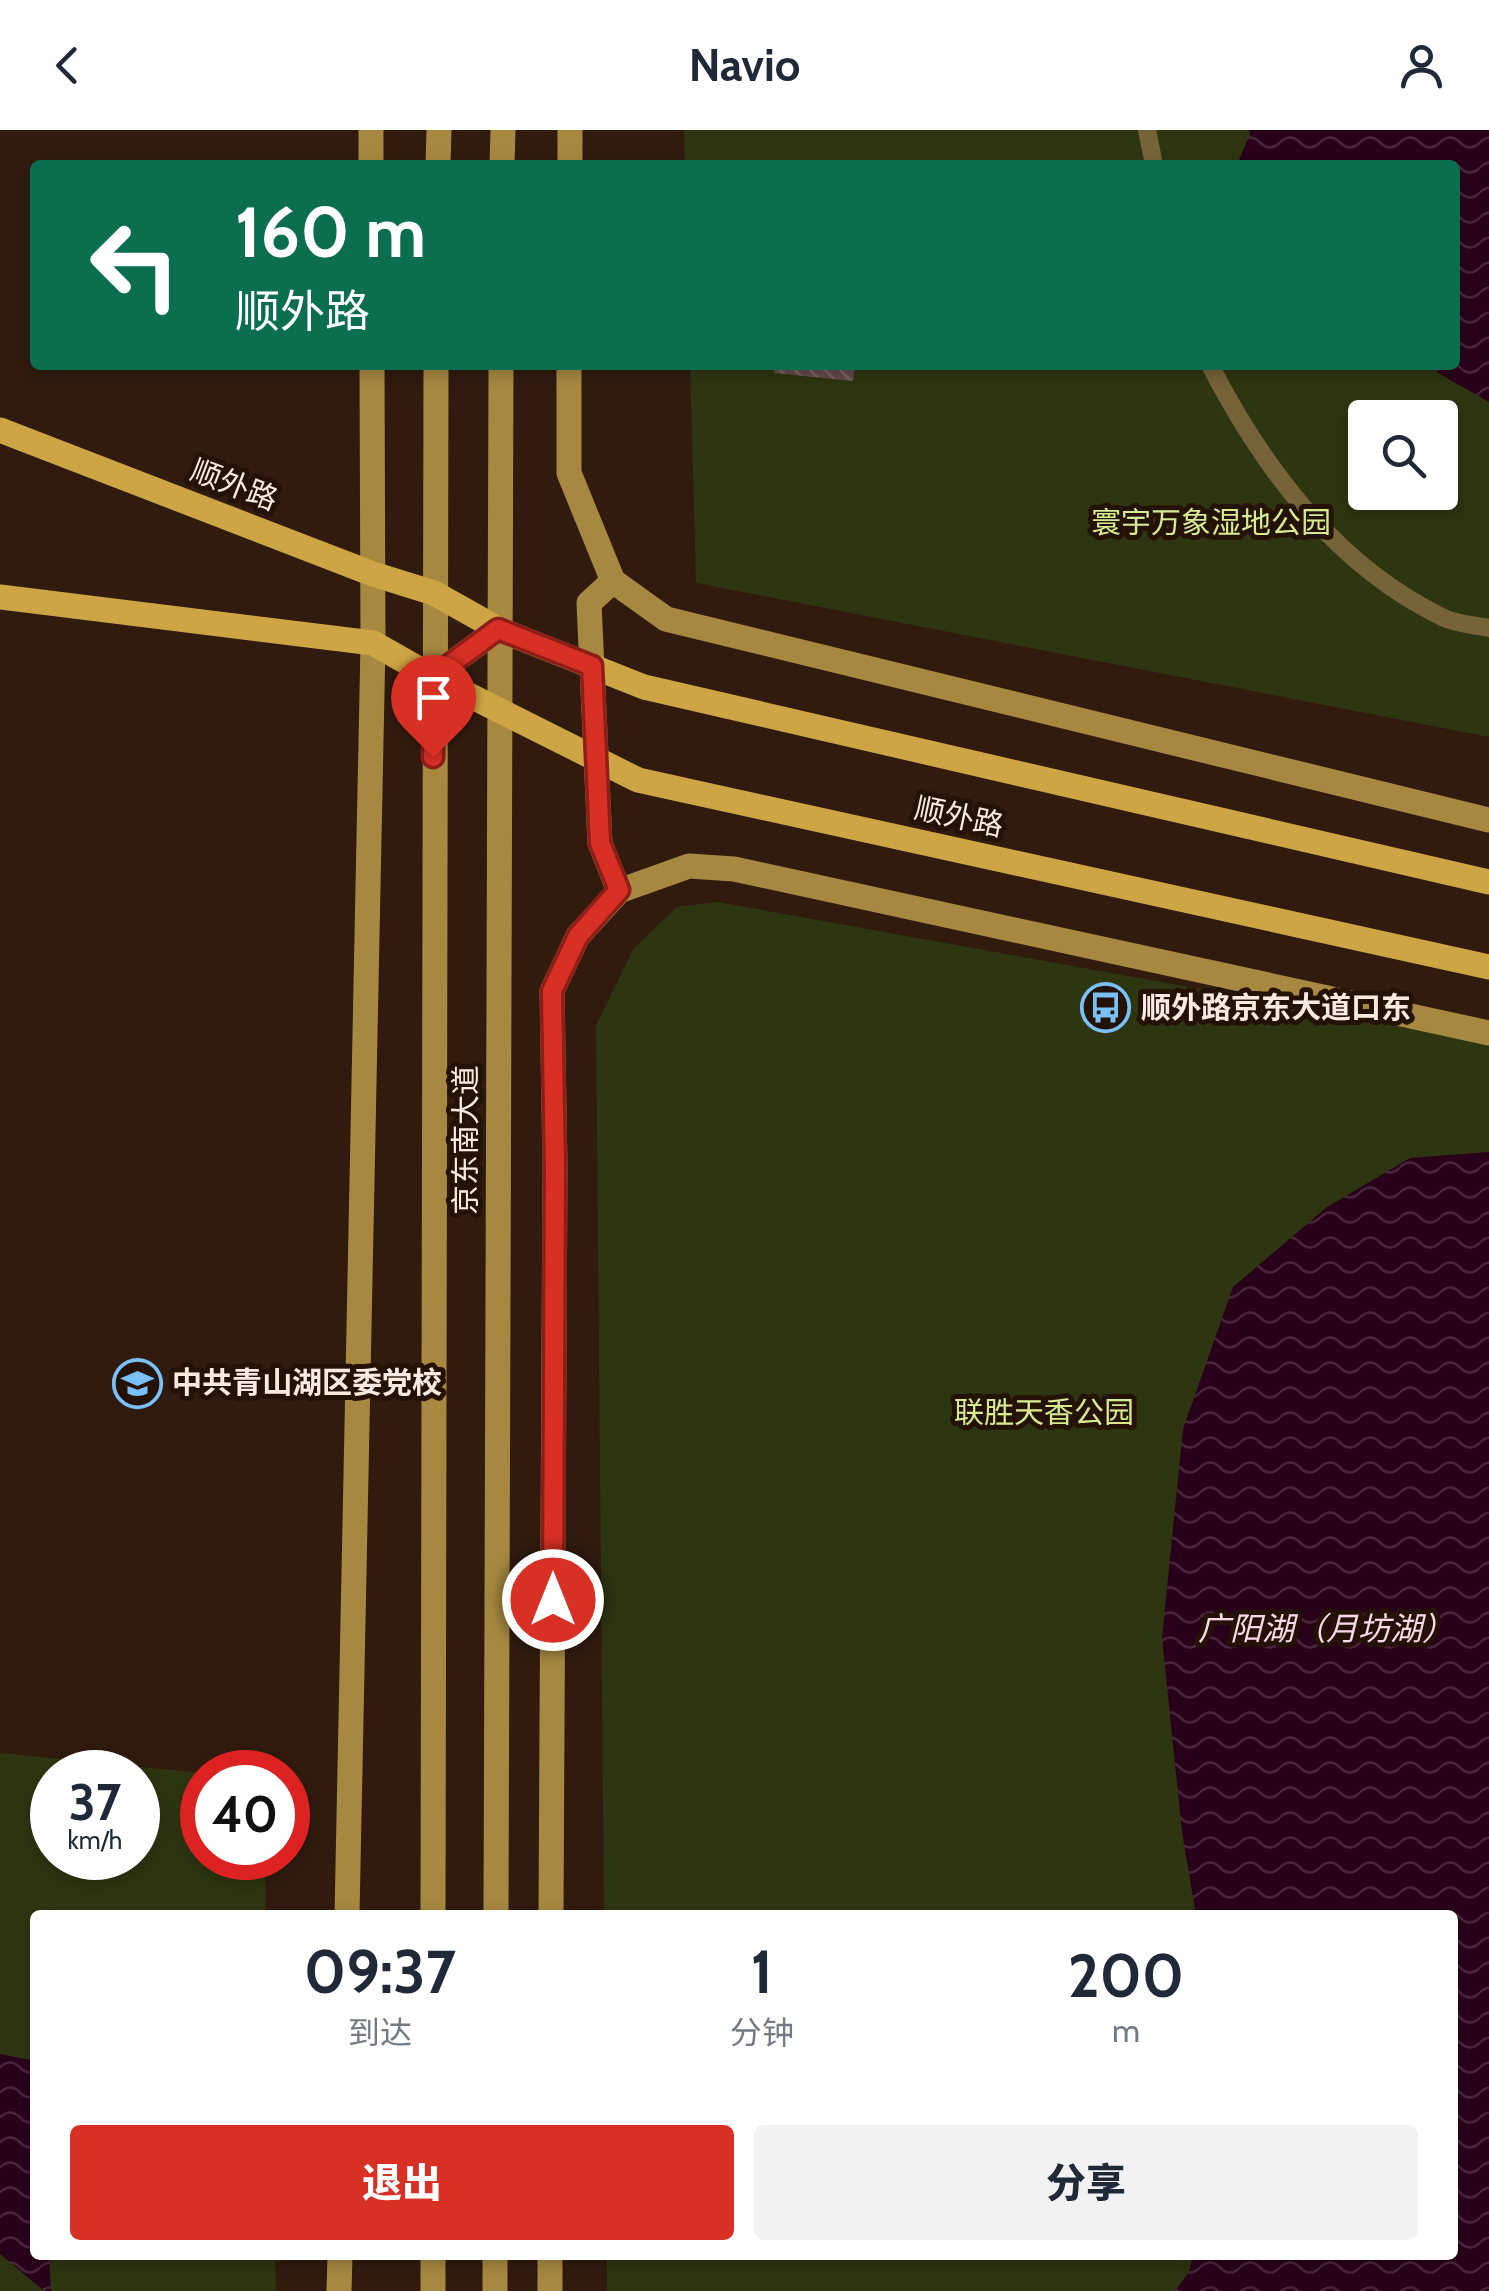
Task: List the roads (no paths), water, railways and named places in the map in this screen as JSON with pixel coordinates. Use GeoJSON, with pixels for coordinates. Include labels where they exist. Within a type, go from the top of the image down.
{"type":"FeatureCollection","features":[{"type":"Feature","properties":{"kind":"main road"},"geometry":{"type":"LineString","coordinates":[[371,130],[371,160]]}},
{"type":"Feature","properties":{"kind":"main road"},"geometry":{"type":"LineString","coordinates":[[438,130],[438,160]]}},
{"type":"Feature","properties":{"kind":"main road"},"geometry":{"type":"LineString","coordinates":[[502,160],[503,130]]}},
{"type":"Feature","properties":{"kind":"main road"},"geometry":{"type":"LineString","coordinates":[[570,130],[570,160]]}},
{"type":"Feature","properties":{"kind":"main road"},"geometry":{"type":"LineString","coordinates":[[347,1910],[373,644],[372,370]]}},
{"type":"Feature","properties":{"kind":"main road","name":"京东南大道"},"geometry":{"type":"LineString","coordinates":[[433,1910],[436,370]]}},
{"type":"Feature","properties":{"kind":"main road","name":"京东南大道"},"geometry":{"type":"LineString","coordinates":[[496,1910],[500,370]]}},
{"type":"Feature","properties":{"kind":"main road"},"geometry":{"type":"LineString","coordinates":[[569,370],[569,474],[613,582],[666,619],[1489,820]]}},
{"type":"Feature","properties":{"kind":"main road","name":"顺外路"},"geometry":{"type":"LineString","coordinates":[[0,430],[372,574],[434,593],[498,629],[644,688],[1489,882]]}},
{"type":"Feature","properties":{"kind":"main road"},"geometry":{"type":"LineString","coordinates":[[613,582],[589,603],[600,843],[619,890]]}},
{"type":"Feature","properties":{"kind":"main road","name":"顺外路"},"geometry":{"type":"LineString","coordinates":[[0,597],[373,644],[638,780],[1489,967]]}},
{"type":"Feature","properties":{"kind":"main road"},"geometry":{"type":"LineString","coordinates":[[433,677],[498,629]]}},
{"type":"Feature","properties":{"kind":"main road"},"geometry":{"type":"LineString","coordinates":[[552,1910],[552,991],[578,936],[619,890],[689,866],[734,869],[1489,1033]]}},
{"type":"Feature","properties":{"kind":"main road"},"geometry":{"type":"LineString","coordinates":[[339,2291],[340,2260]]}},
{"type":"Feature","properties":{"kind":"main road"},"geometry":{"type":"LineString","coordinates":[[433,2260],[433,2291]]}},
{"type":"Feature","properties":{"kind":"main road"},"geometry":{"type":"LineString","coordinates":[[495,2260],[495,2291]]}},
{"type":"Feature","properties":{"kind":"main road"},"geometry":{"type":"LineString","coordinates":[[550,2260],[550,2291]]}},
{"type":"Feature","properties":{"kind":"lane"},"geometry":{"type":"LineString","coordinates":[[1147,130],[1153,160]]}},
{"type":"Feature","properties":{"kind":"lane"},"geometry":{"type":"LineString","coordinates":[[1213,370],[1264,459],[1332,541],[1446,620],[1489,628]]}},
{"type":"Feature","properties":{"kind":"water"},"geometry":{"type":"Polygon","coordinates":[[[1249,130],[1489,130],[1489,402],[1433,370],[1460,370],[1460,160],[1239,160],[1249,130]]]}},
{"type":"Feature","properties":{"kind":"water","name":"广阳湖（月坊湖）"},"geometry":{"type":"Polygon","coordinates":[[[1489,1152],[1489,2291],[1175,2291],[1189,2272],[1192,2260],[1458,2260],[1458,1910],[1195,1910],[1182,1832],[1162,1638],[1183,1429],[1233,1287],[1327,1207],[1410,1158],[1489,1152]]]}},
{"type":"Feature","properties":{"kind":"water"},"geometry":{"type":"Polygon","coordinates":[[[0,2054],[30,2060],[30,2260],[49,2260],[51,2291],[44,2291],[0,2254],[0,2054]]]}},
{"type":"Feature","properties":{"kind":"place","name":"顺外路京东大道口东"},"geometry":{"type":"Point","coordinates":[1106,1008]}},
{"type":"Feature","properties":{"kind":"place","name":"中共青山湖区委党校"},"geometry":{"type":"Point","coordinates":[137,1383]}},
{"type":"Feature","properties":{"kind":"park label","name":"寰宇万象湿地公园"},"geometry":{"type":"Point","coordinates":[1211,523]}},
{"type":"Feature","properties":{"kind":"park label","name":"联胜天香公园"},"geometry":{"type":"Point","coordinates":[1044,1413]}}]}
